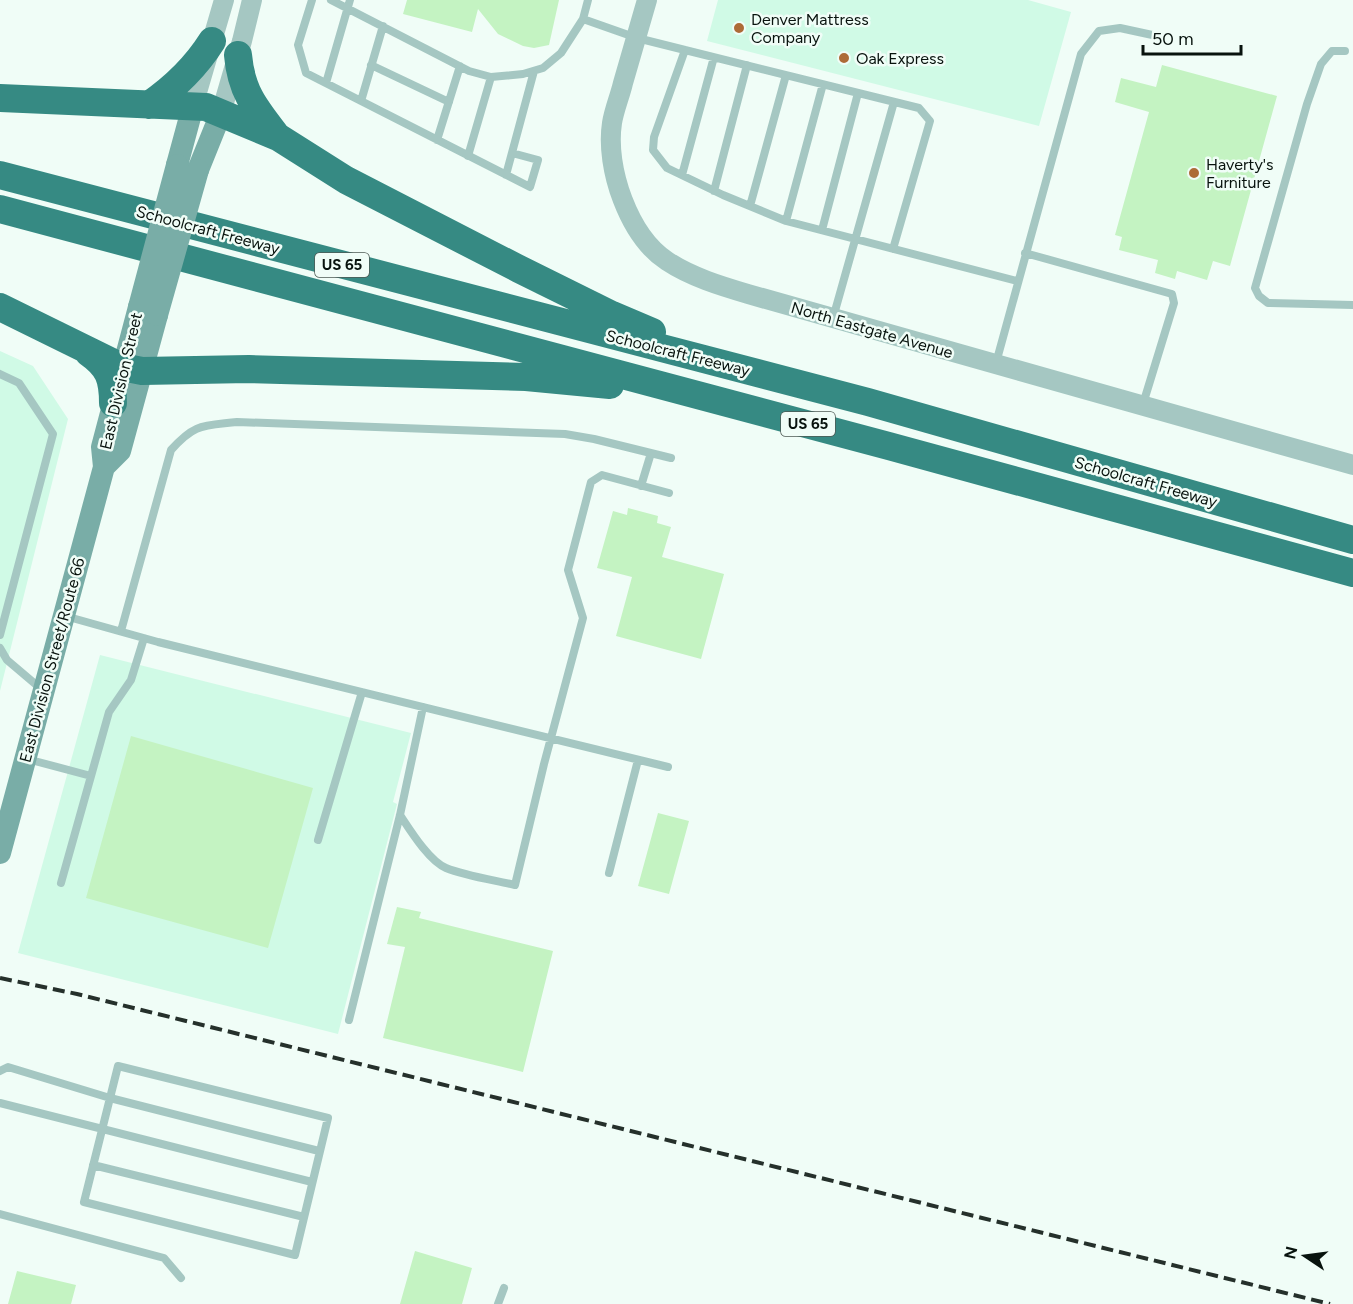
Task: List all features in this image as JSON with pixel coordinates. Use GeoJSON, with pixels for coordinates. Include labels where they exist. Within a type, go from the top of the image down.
{"type":"FeatureCollection","features":[{"type":"Feature","properties":{"kind":"highway"},"geometry":{"type":"LineString","coordinates":[[149,105],[170,91],[185,77],[199,62],[212,41]]}},
{"type":"Feature","properties":{"kind":"highway"},"geometry":{"type":"LineString","coordinates":[[238,55],[240,76],[249,98],[278,137]]}},
{"type":"Feature","properties":{"kind":"highway"},"geometry":{"type":"LineString","coordinates":[[0,98],[206,107],[278,137],[346,180],[612,315],[676,340],[868,402]]}},
{"type":"Feature","properties":{"kind":"highway","name":"Schoolcraft Freeway"},"geometry":{"type":"LineString","coordinates":[[0,175],[868,402],[1353,540]]}},
{"type":"Feature","properties":{"kind":"highway","name":"Schoolcraft Freeway"},"geometry":{"type":"LineString","coordinates":[[0,209],[861,438],[1353,573]]}},
{"type":"Feature","properties":{"kind":"highway"},"geometry":{"type":"LineString","coordinates":[[0,307],[80,347],[132,369],[526,377],[584,382],[640,391],[861,438]]}},
{"type":"Feature","properties":{"kind":"highway"},"geometry":{"type":"LineString","coordinates":[[80,347],[99,360],[106,370],[113,387],[113,403]]}},
{"type":"Feature","properties":{"kind":"main road"},"geometry":{"type":"LineString","coordinates":[[187,168],[194,106]]}},
{"type":"Feature","properties":{"kind":"main road"},"geometry":{"type":"LineString","coordinates":[[187,168],[221,113]]}},
{"type":"Feature","properties":{"kind":"main road","name":"East Division Street"},"geometry":{"type":"LineString","coordinates":[[104,467],[120,451],[132,369],[187,168]]}},
{"type":"Feature","properties":{"kind":"main road","name":"East Division Street"},"geometry":{"type":"LineString","coordinates":[[104,467],[102,447],[113,403],[132,369]]}},
{"type":"Feature","properties":{"kind":"main road","name":"East Division Street/Route 66"},"geometry":{"type":"LineString","coordinates":[[0,853],[4,825],[26,759],[104,467]]}},
{"type":"Feature","properties":{"kind":"street"},"geometry":{"type":"LineString","coordinates":[[194,106],[224,0]]}},
{"type":"Feature","properties":{"kind":"street"},"geometry":{"type":"LineString","coordinates":[[221,113],[252,0]]}},
{"type":"Feature","properties":{"kind":"street","name":"North Eastgate Avenue"},"geometry":{"type":"LineString","coordinates":[[648,0],[612,124],[612,154],[619,192],[633,223],[667,261],[748,294],[1353,465]]}},
{"type":"Feature","properties":{"kind":"lane"},"geometry":{"type":"LineString","coordinates":[[312,0],[298,45],[306,73],[530,187],[538,160],[512,153]]}},
{"type":"Feature","properties":{"kind":"lane"},"geometry":{"type":"LineString","coordinates":[[331,0],[348,4],[383,26],[460,66],[491,77],[523,74],[543,68],[561,53],[583,19],[588,0]]}},
{"type":"Feature","properties":{"kind":"lane"},"geometry":{"type":"LineString","coordinates":[[326,84],[348,4]]}},
{"type":"Feature","properties":{"kind":"lane"},"geometry":{"type":"LineString","coordinates":[[583,19],[637,38],[920,108],[930,121],[893,249]]}},
{"type":"Feature","properties":{"kind":"lane"},"geometry":{"type":"LineString","coordinates":[[361,101],[383,26]]}},
{"type":"Feature","properties":{"kind":"lane"},"geometry":{"type":"LineString","coordinates":[[996,364],[1081,54],[1099,32],[1120,28],[1157,36]]}},
{"type":"Feature","properties":{"kind":"lane"},"geometry":{"type":"LineString","coordinates":[[685,50],[654,137],[653,150],[667,168],[714,191],[786,221],[1017,281]]}},
{"type":"Feature","properties":{"kind":"lane"},"geometry":{"type":"LineString","coordinates":[[1345,51],[1332,51],[1321,64],[1307,104],[1255,288],[1259,296],[1268,303],[1353,305]]}},
{"type":"Feature","properties":{"kind":"lane"},"geometry":{"type":"LineString","coordinates":[[682,175],[714,57]]}},
{"type":"Feature","properties":{"kind":"lane"},"geometry":{"type":"LineString","coordinates":[[371,65],[449,102]]}},
{"type":"Feature","properties":{"kind":"lane"},"geometry":{"type":"LineString","coordinates":[[714,191],[747,65]]}},
{"type":"Feature","properties":{"kind":"lane"},"geometry":{"type":"LineString","coordinates":[[437,140],[460,66]]}},
{"type":"Feature","properties":{"kind":"lane"},"geometry":{"type":"LineString","coordinates":[[506,175],[534,70]]}},
{"type":"Feature","properties":{"kind":"lane"},"geometry":{"type":"LineString","coordinates":[[750,206],[786,75]]}},
{"type":"Feature","properties":{"kind":"lane"},"geometry":{"type":"LineString","coordinates":[[468,156],[491,77]]}},
{"type":"Feature","properties":{"kind":"lane"},"geometry":{"type":"LineString","coordinates":[[786,221],[823,84]]}},
{"type":"Feature","properties":{"kind":"lane"},"geometry":{"type":"LineString","coordinates":[[822,230],[858,93]]}},
{"type":"Feature","properties":{"kind":"lane"},"geometry":{"type":"LineString","coordinates":[[833,319],[894,102]]}},
{"type":"Feature","properties":{"kind":"lane"},"geometry":{"type":"LineString","coordinates":[[1025,253],[1172,294],[1174,303],[1142,406]]}},
{"type":"Feature","properties":{"kind":"lane"},"geometry":{"type":"LineString","coordinates":[[0,374],[19,382],[53,434],[0,635]]}},
{"type":"Feature","properties":{"kind":"lane"},"geometry":{"type":"LineString","coordinates":[[121,631],[171,450],[186,433],[201,426],[237,422],[565,434],[671,458]]}},
{"type":"Feature","properties":{"kind":"lane"},"geometry":{"type":"LineString","coordinates":[[641,486],[651,453]]}},
{"type":"Feature","properties":{"kind":"lane"},"geometry":{"type":"LineString","coordinates":[[400,815],[414,836],[444,868],[515,885],[583,618],[568,570],[591,482],[602,475],[669,493]]}},
{"type":"Feature","properties":{"kind":"lane"},"geometry":{"type":"LineString","coordinates":[[64,615],[144,638],[668,767]]}},
{"type":"Feature","properties":{"kind":"lane"},"geometry":{"type":"LineString","coordinates":[[61,883],[109,712],[131,680],[144,638]]}},
{"type":"Feature","properties":{"kind":"lane"},"geometry":{"type":"LineString","coordinates":[[0,648],[8,660],[44,691]]}},
{"type":"Feature","properties":{"kind":"lane"},"geometry":{"type":"LineString","coordinates":[[0,666],[8,660]]}},
{"type":"Feature","properties":{"kind":"lane"},"geometry":{"type":"LineString","coordinates":[[318,840],[362,692]]}},
{"type":"Feature","properties":{"kind":"lane"},"geometry":{"type":"LineString","coordinates":[[350,1020],[400,815],[423,707]]}},
{"type":"Feature","properties":{"kind":"lane"},"geometry":{"type":"LineString","coordinates":[[26,759],[91,776]]}},
{"type":"Feature","properties":{"kind":"lane"},"geometry":{"type":"LineString","coordinates":[[609,873],[638,760]]}},
{"type":"Feature","properties":{"kind":"lane"},"geometry":{"type":"LineString","coordinates":[[0,1071],[8,1066],[110,1098],[319,1151]]}},
{"type":"Feature","properties":{"kind":"lane"},"geometry":{"type":"LineString","coordinates":[[118,1066],[328,1118],[295,1255],[84,1202],[110,1098],[118,1066]]}},
{"type":"Feature","properties":{"kind":"lane"},"geometry":{"type":"LineString","coordinates":[[0,1103],[312,1182]]}},
{"type":"Feature","properties":{"kind":"lane"},"geometry":{"type":"LineString","coordinates":[[93,1165],[304,1217]]}},
{"type":"Feature","properties":{"kind":"lane"},"geometry":{"type":"LineString","coordinates":[[0,1214],[164,1258],[181,1278]]}},
{"type":"Feature","properties":{"kind":"lane"},"geometry":{"type":"LineString","coordinates":[[498,1304],[504,1288]]}},
{"type":"Feature","properties":{"kind":"shaded area"},"geometry":{"type":"Polygon","coordinates":[[[718,0],[1028,0],[1071,12],[1039,126],[707,41],[718,0]]]}},
{"type":"Feature","properties":{"kind":"shaded area"},"geometry":{"type":"Polygon","coordinates":[[[0,351],[33,366],[68,419],[0,691],[0,351]]]}},
{"type":"Feature","properties":{"kind":"shaded area"},"geometry":{"type":"Polygon","coordinates":[[[100,655],[411,733],[393,802],[397,804],[338,1034],[18,953],[100,655]]]}},
{"type":"Feature","properties":{"kind":"building"},"geometry":{"type":"Polygon","coordinates":[[[407,0],[559,0],[549,45],[534,48],[523,46],[498,34],[478,9],[472,32],[403,14],[407,0]]]}},
{"type":"Feature","properties":{"kind":"building","name":"Haverty's Furniture"},"geometry":{"type":"Polygon","coordinates":[[[1162,65],[1277,96],[1230,266],[1213,261],[1207,280],[1177,271],[1175,279],[1155,273],[1158,260],[1119,250],[1122,237],[1115,235],[1149,112],[1115,102],[1121,78],[1156,87],[1162,65]]]}},
{"type":"Feature","properties":{"kind":"building"},"geometry":{"type":"Polygon","coordinates":[[[628,508],[658,516],[657,523],[671,527],[662,557],[724,574],[701,659],[616,636],[632,577],[597,568],[613,511],[627,515],[628,508]]]}},
{"type":"Feature","properties":{"kind":"building"},"geometry":{"type":"Polygon","coordinates":[[[131,736],[313,788],[268,948],[86,898],[131,736]]]}},
{"type":"Feature","properties":{"kind":"building"},"geometry":{"type":"Polygon","coordinates":[[[658,813],[689,821],[669,894],[638,886],[658,813]]]}},
{"type":"Feature","properties":{"kind":"building"},"geometry":{"type":"Polygon","coordinates":[[[397,907],[421,912],[419,918],[553,951],[523,1072],[383,1038],[405,947],[387,944],[397,907]]]}},
{"type":"Feature","properties":{"kind":"building"},"geometry":{"type":"Polygon","coordinates":[[[415,1251],[472,1268],[462,1304],[400,1304],[415,1251]]]}},
{"type":"Feature","properties":{"kind":"building"},"geometry":{"type":"Polygon","coordinates":[[[17,1271],[76,1285],[71,1304],[8,1304],[17,1271]]]}},
{"type":"Feature","properties":{"kind":"railway"},"geometry":{"type":"LineString","coordinates":[[0,978],[77,994],[1330,1304]]}},
{"type":"Feature","properties":{"kind":"place","name":"Denver Mattress Company"},"geometry":{"type":"Point","coordinates":[739,28]}},
{"type":"Feature","properties":{"kind":"place","name":"Oak Express"},"geometry":{"type":"Point","coordinates":[844,58]}},
{"type":"Feature","properties":{"kind":"place","name":"Haverty's Furniture"},"geometry":{"type":"Point","coordinates":[1194,173]}}]}
